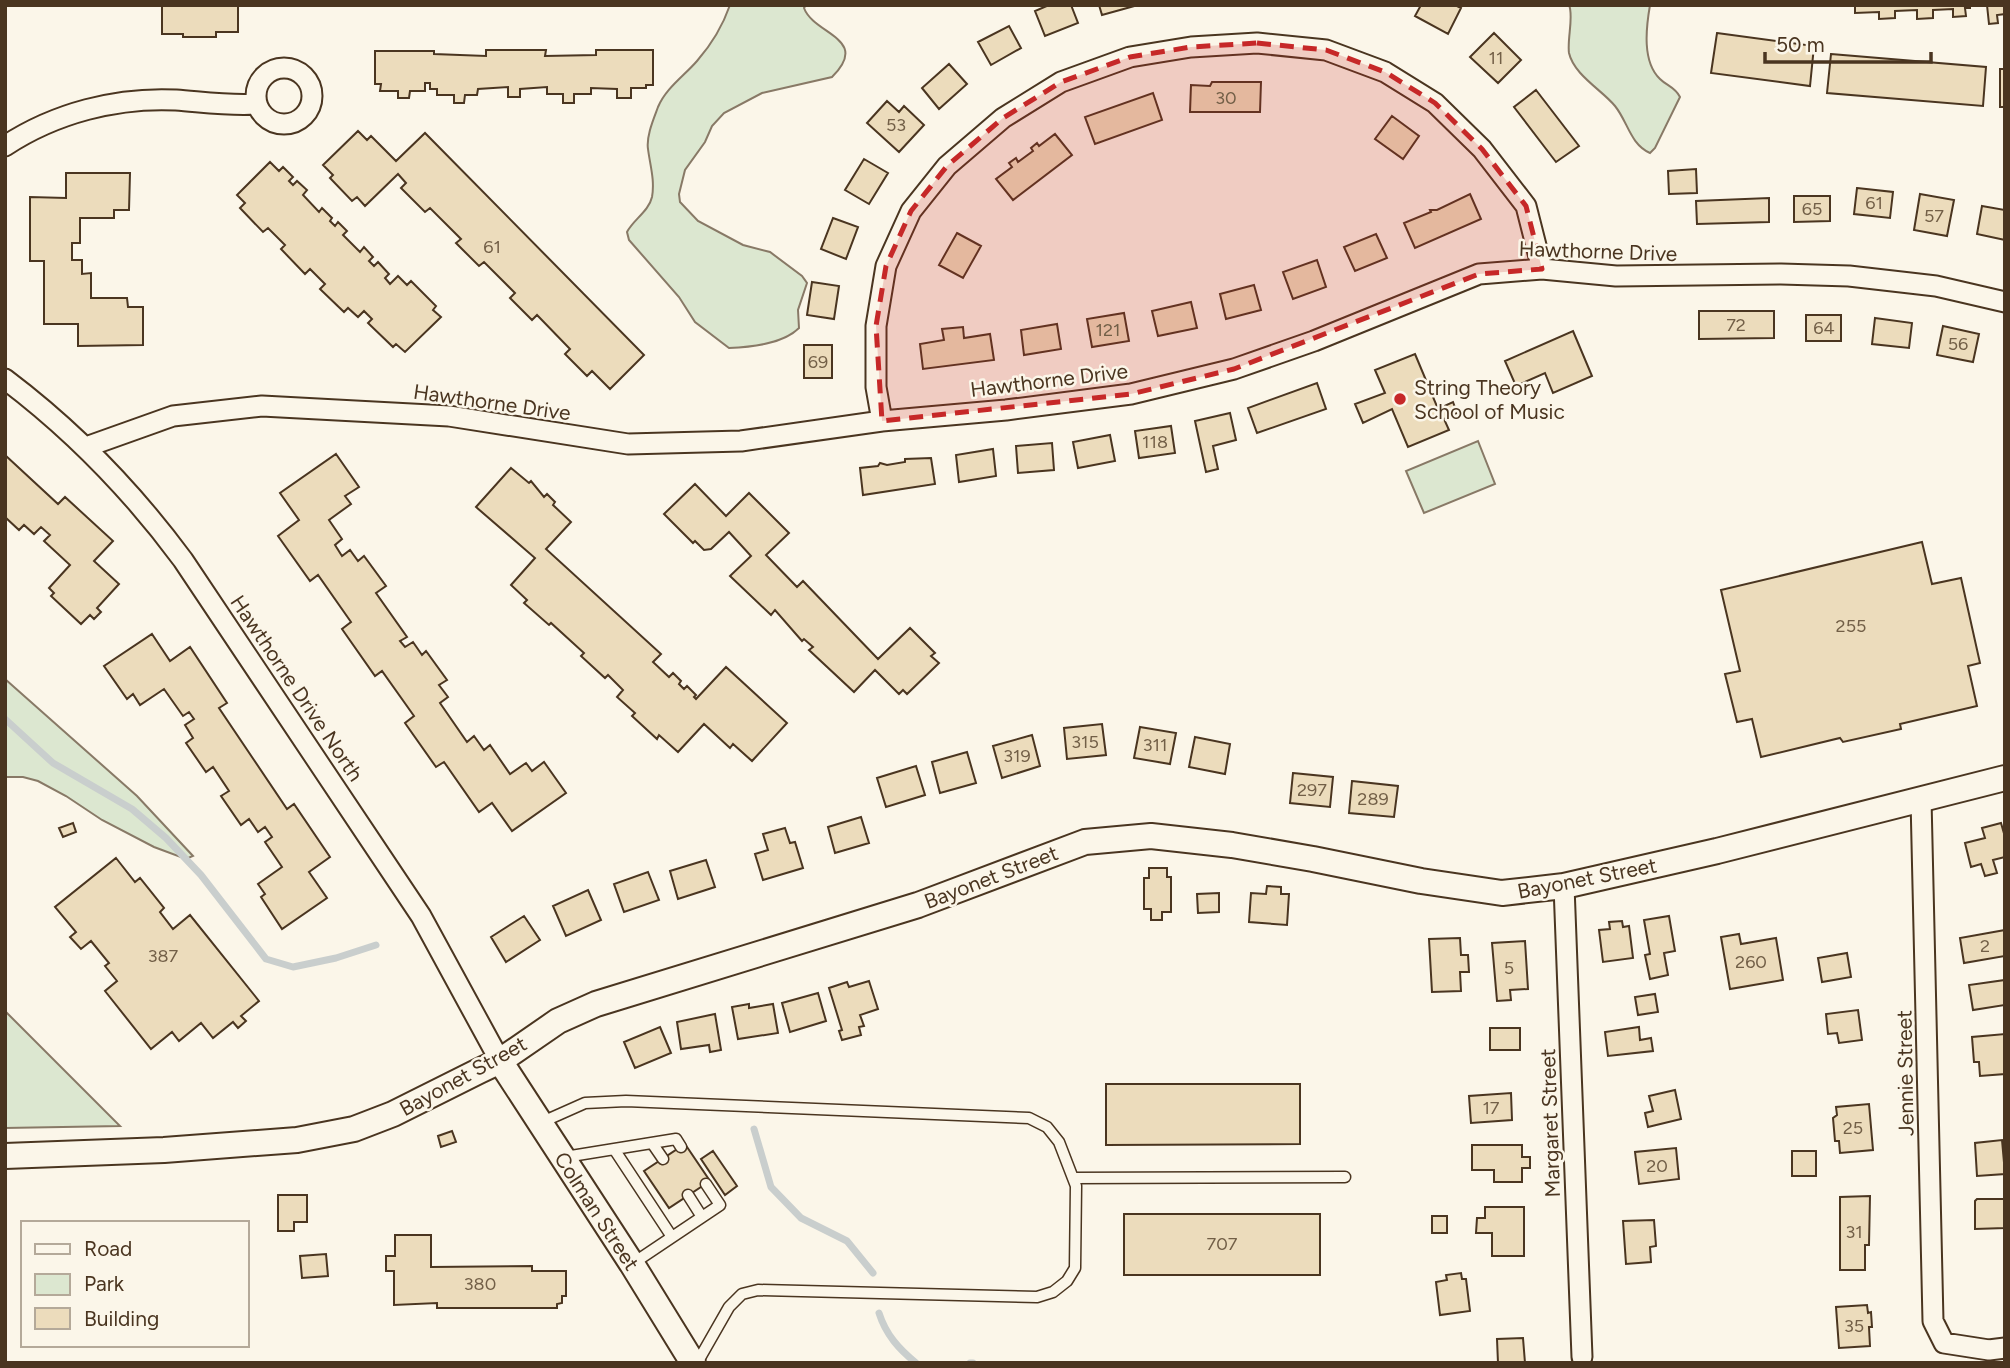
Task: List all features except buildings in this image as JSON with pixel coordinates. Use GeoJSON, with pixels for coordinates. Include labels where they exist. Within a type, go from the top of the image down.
{"type":"FeatureCollection","features":[{"type":"Feature","properties":{"kind":"street"},"geometry":{"type":"LineString","coordinates":[[882,421],[876,387],[876,326],[886,266],[911,212],[947,166],[1003,118],[1061,82],[1130,57],[1191,47],[1257,43],[1326,50],[1385,72],[1435,103],[1482,149],[1526,206],[1542,269]]}},
{"type":"Feature","properties":{"kind":"street"},"geometry":{"type":"LineString","coordinates":[[5,146],[54,121],[115,104],[161,100],[257,104]]}},
{"type":"Feature","properties":{"kind":"street","name":"Hawthorne Drive"},"geometry":{"type":"LineString","coordinates":[[86,447],[173,416],[261,406],[449,415],[628,444],[741,441],[882,421],[1006,410],[1131,394],[1234,369],[1314,341],[1479,274],[1542,269],[1616,276],[1849,276],[1936,286],[2005,302]]}},
{"type":"Feature","properties":{"kind":"street","name":"Hawthorne Drive North"},"geometry":{"type":"LineString","coordinates":[[5,379],[51,414],[86,447],[150,516],[206,592],[421,916],[500,1061]]}},
{"type":"Feature","properties":{"kind":"street","name":"Bayonet Street"},"geometry":{"type":"LineString","coordinates":[[5,1156],[164,1150],[297,1140],[354,1129],[391,1115],[500,1061],[558,1021],[596,1004],[918,905],[1085,842],[1151,836],[1245,847],[1422,881],[1502,893],[1564,887],[2005,778]]}},
{"type":"Feature","properties":{"kind":"street","name":"Jennie Street"},"geometry":{"type":"LineString","coordinates":[[1921,799],[1933,1321],[1944,1343],[1989,1350],[2005,1348]]}},
{"type":"Feature","properties":{"kind":"street","name":"Margaret Street"},"geometry":{"type":"LineString","coordinates":[[1564,887],[1582,1357]]}},
{"type":"Feature","properties":{"kind":"street","name":"Colman Street"},"geometry":{"type":"LineString","coordinates":[[500,1061],[695,1363]]}},
{"type":"Feature","properties":{"kind":"lane"},"geometry":{"type":"LineString","coordinates":[[539,1124],[585,1103],[626,1101],[1029,1118],[1047,1127],[1059,1142],[1076,1186],[1074,1268],[1067,1281],[1053,1292],[1037,1297],[758,1290],[742,1294],[729,1307],[695,1363]]}},
{"type":"Feature","properties":{"kind":"lane"},"geometry":{"type":"LineString","coordinates":[[562,1157],[676,1139],[681,1147]]}},
{"type":"Feature","properties":{"kind":"lane"},"geometry":{"type":"LineString","coordinates":[[652,1143],[663,1159]]}},
{"type":"Feature","properties":{"kind":"lane"},"geometry":{"type":"LineString","coordinates":[[614,1149],[672,1237]]}},
{"type":"Feature","properties":{"kind":"lane"},"geometry":{"type":"LineString","coordinates":[[1073,1178],[1345,1177]]}},
{"type":"Feature","properties":{"kind":"lane"},"geometry":{"type":"LineString","coordinates":[[632,1264],[720,1205],[706,1184]]}},
{"type":"Feature","properties":{"kind":"lane"},"geometry":{"type":"LineString","coordinates":[[688,1195],[702,1217]]}},
{"type":"Feature","properties":{"kind":"highlighted area"},"geometry":{"type":"Polygon","coordinates":[[[1257,43],[1326,50],[1385,72],[1435,103],[1482,149],[1526,206],[1542,269],[1479,274],[1234,369],[1131,394],[882,421],[876,326],[886,266],[911,211],[947,166],[1003,118],[1061,82],[1130,57],[1191,47],[1257,43]]]}},
{"type":"Feature","properties":{"kind":"green space"},"geometry":{"type":"Polygon","coordinates":[[[730,5],[806,5],[804,8],[810,17],[843,45],[845,54],[842,64],[832,77],[762,93],[724,113],[712,126],[705,142],[685,170],[679,194],[680,202],[698,221],[743,245],[770,252],[802,276],[807,283],[798,310],[799,328],[776,341],[729,348],[695,322],[679,297],[629,240],[627,232],[648,207],[652,197],[653,179],[648,144],[661,100],[707,48],[730,5]]]}},
{"type":"Feature","properties":{"kind":"green space"},"geometry":{"type":"Polygon","coordinates":[[[1569,5],[1650,5],[1647,34],[1650,64],[1660,79],[1680,97],[1650,153],[1638,144],[1615,106],[1582,75],[1572,61],[1569,53],[1569,5]]]}},
{"type":"Feature","properties":{"kind":"green space"},"geometry":{"type":"Polygon","coordinates":[[[1478,441],[1495,484],[1424,513],[1406,471],[1478,441]]]}},
{"type":"Feature","properties":{"kind":"green space"},"geometry":{"type":"Polygon","coordinates":[[[5,679],[137,796],[193,856],[186,859],[154,847],[102,820],[38,781],[23,777],[5,777],[5,679]]]}},
{"type":"Feature","properties":{"kind":"green space"},"geometry":{"type":"Polygon","coordinates":[[[5,1011],[120,1126],[5,1128],[5,1011]]]}},
{"type":"Feature","properties":{"kind":"waterway"},"geometry":{"type":"LineString","coordinates":[[5,719],[53,763],[132,809],[166,838],[201,875],[266,959],[293,967],[336,958],[376,945]]}},
{"type":"Feature","properties":{"kind":"waterway"},"geometry":{"type":"LineString","coordinates":[[754,1129],[771,1187],[801,1218],[847,1241],[873,1273]]}},
{"type":"Feature","properties":{"kind":"waterway"},"geometry":{"type":"LineString","coordinates":[[879,1313],[894,1341],[916,1363]]}},
{"type":"Feature","properties":{"kind":"place","name":"String Theory School of Music"},"geometry":{"type":"Point","coordinates":[1400,399]}}]}
